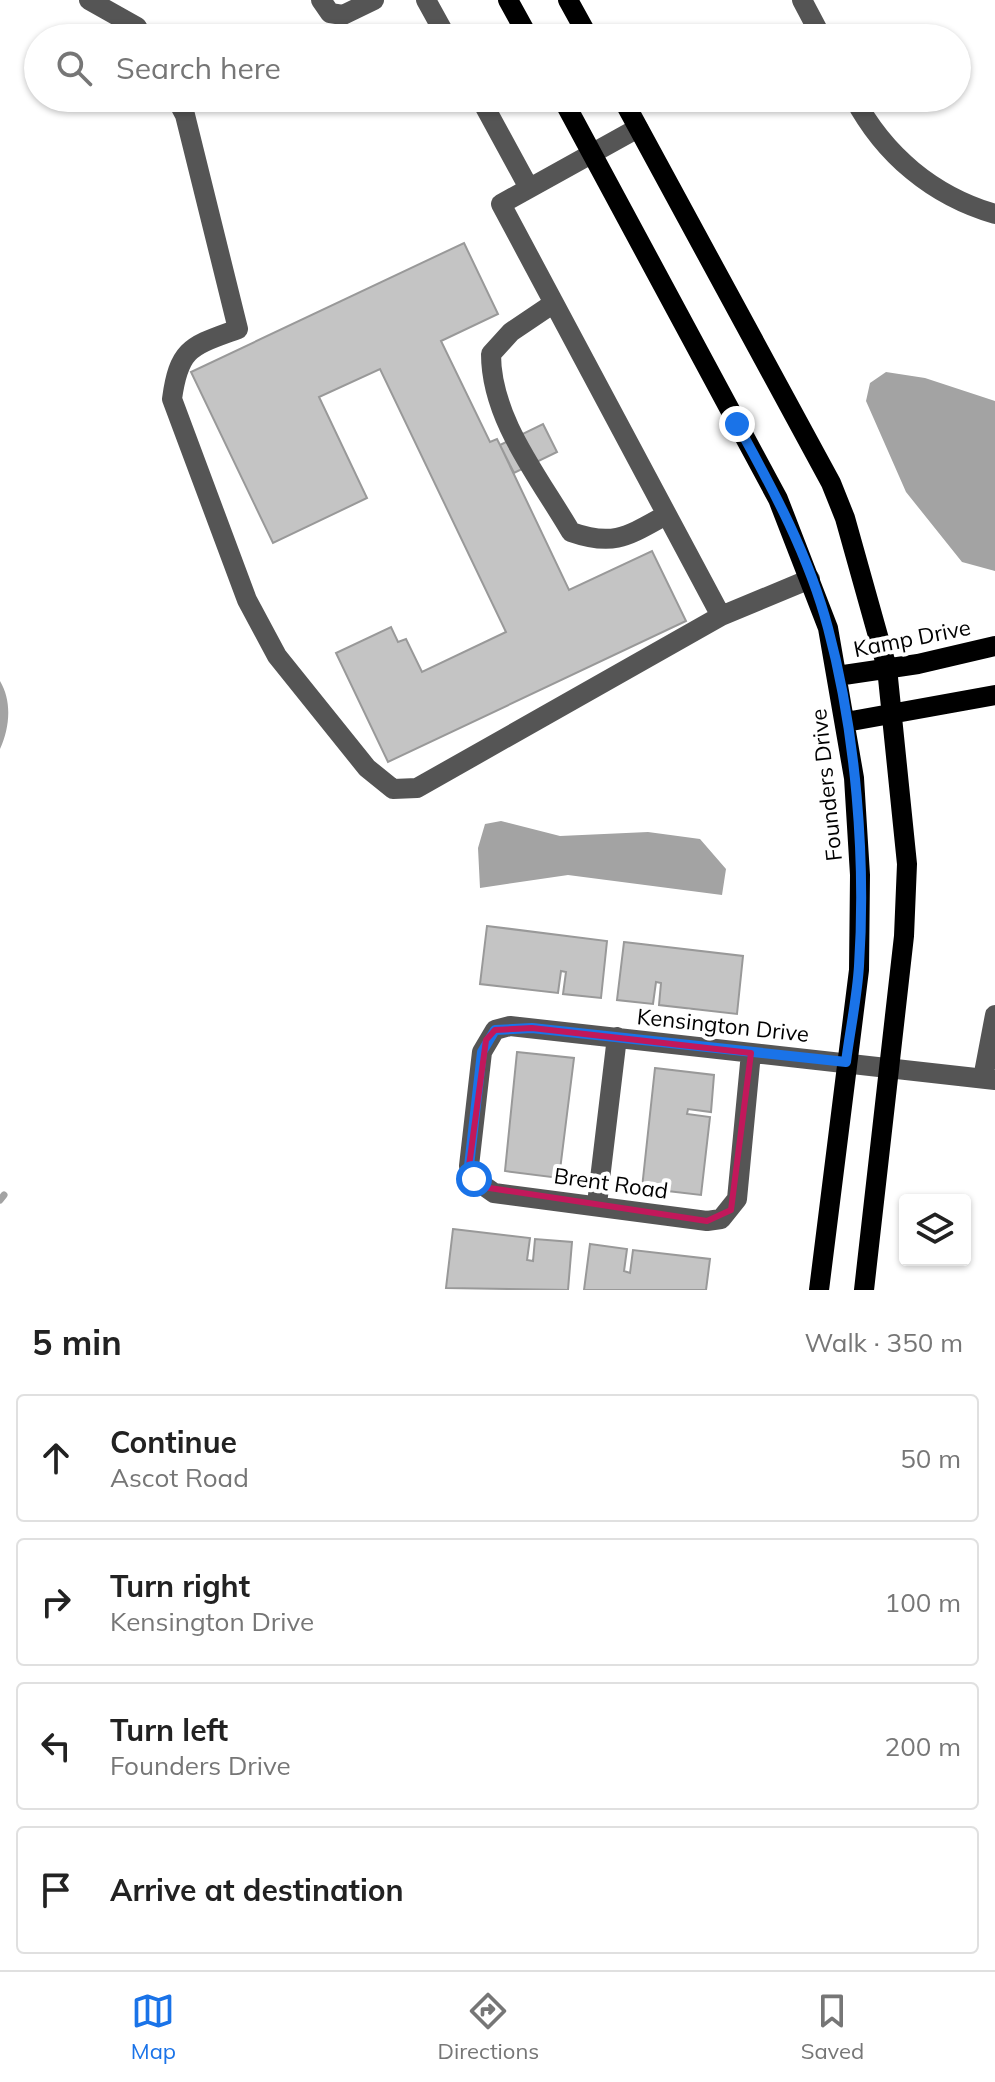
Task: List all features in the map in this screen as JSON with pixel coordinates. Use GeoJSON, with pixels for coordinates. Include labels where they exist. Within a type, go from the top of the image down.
{"type":"FeatureCollection","features":[{"type":"Feature","properties":{"kind":"main road"},"geometry":{"type":"LineString","coordinates":[[508,0],[521,24]]}},
{"type":"Feature","properties":{"kind":"main road"},"geometry":{"type":"LineString","coordinates":[[568,0],[581,24]]}},
{"type":"Feature","properties":{"kind":"main road","name":"Founders Drive"},"geometry":{"type":"LineString","coordinates":[[570,112],[778,499],[828,628],[854,778],[861,928],[859,970],[819,1290]]}},
{"type":"Feature","properties":{"kind":"main road"},"geometry":{"type":"LineString","coordinates":[[629,112],[831,483],[845,518],[887,668],[907,864],[904,936],[864,1290]]}},
{"type":"Feature","properties":{"kind":"main road","name":"Kamp Drive"},"geometry":{"type":"LineString","coordinates":[[837,676],[995,646]]}},
{"type":"Feature","properties":{"kind":"main road"},"geometry":{"type":"LineString","coordinates":[[846,722],[995,695]]}},
{"type":"Feature","properties":{"kind":"street"},"geometry":{"type":"LineString","coordinates":[[89,0],[132,24]]}},
{"type":"Feature","properties":{"kind":"street"},"geometry":{"type":"LineString","coordinates":[[321,0],[330,13],[343,15],[374,0]]}},
{"type":"Feature","properties":{"kind":"street"},"geometry":{"type":"LineString","coordinates":[[426,0],[439,24]]}},
{"type":"Feature","properties":{"kind":"street"},"geometry":{"type":"LineString","coordinates":[[802,0],[815,24]]}},
{"type":"Feature","properties":{"kind":"street"},"geometry":{"type":"LineString","coordinates":[[183,112],[238,329],[193,346],[176,371],[172,399],[247,600],[277,656],[367,768],[393,789],[417,788],[721,616],[810,579]]}},
{"type":"Feature","properties":{"kind":"street"},"geometry":{"type":"LineString","coordinates":[[488,112],[529,188]]}},
{"type":"Feature","properties":{"kind":"street"},"geometry":{"type":"LineString","coordinates":[[863,112],[890,153],[941,191],[995,214]]}},
{"type":"Feature","properties":{"kind":"street"},"geometry":{"type":"LineString","coordinates":[[638,128],[501,204],[721,616]]}},
{"type":"Feature","properties":{"kind":"street"},"geometry":{"type":"LineString","coordinates":[[554,303],[511,332],[491,354],[491,383],[501,410],[571,532],[597,541],[626,538],[666,515]]}},
{"type":"Feature","properties":{"kind":"street"},"geometry":{"type":"LineString","coordinates":[[989,1079],[995,1015]]}},
{"type":"Feature","properties":{"kind":"street","name":"Kensington Drive"},"geometry":{"type":"LineString","coordinates":[[483,1187],[469,1166],[482,1052],[495,1030],[510,1026],[989,1079]]}},
{"type":"Feature","properties":{"kind":"street"},"geometry":{"type":"LineString","coordinates":[[597,1204],[617,1037]]}},
{"type":"Feature","properties":{"kind":"street","name":"Brent Road"},"geometry":{"type":"LineString","coordinates":[[483,1187],[494,1193],[597,1204],[707,1221],[721,1219],[737,1199],[751,1053]]}},
{"type":"Feature","properties":{"kind":"highlighted area"},"geometry":{"type":"Polygon","coordinates":[[[532,1028],[751,1053],[731,1210],[707,1221],[483,1187],[469,1166],[486,1040],[495,1030],[532,1028]]]}},
{"type":"Feature","properties":{"kind":"shaded area"},"geometry":{"type":"Polygon","coordinates":[[[886,372],[925,378],[995,401],[995,571],[962,562],[906,492],[866,401],[870,383],[886,372]]]}},
{"type":"Feature","properties":{"kind":"shaded area"},"geometry":{"type":"Polygon","coordinates":[[[0,681],[8,714],[0,749],[0,681]]]}},
{"type":"Feature","properties":{"kind":"shaded area"},"geometry":{"type":"Polygon","coordinates":[[[501,821],[560,836],[648,832],[700,839],[726,869],[722,895],[568,875],[480,888],[478,848],[485,824],[501,821]]]}},
{"type":"Feature","properties":{"kind":"building"},"geometry":{"type":"Polygon","coordinates":[[[464,243],[498,314],[441,341],[490,442],[497,439],[569,590],[652,551],[686,621],[388,762],[336,653],[391,627],[398,642],[406,639],[422,672],[506,632],[380,369],[319,397],[367,498],[273,543],[191,372],[464,243]]]}},
{"type":"Feature","properties":{"kind":"building"},"geometry":{"type":"Polygon","coordinates":[[[543,424],[557,452],[514,473],[500,445],[543,424]]]}},
{"type":"Feature","properties":{"kind":"building"},"geometry":{"type":"Polygon","coordinates":[[[487,926],[607,941],[601,998],[563,994],[566,972],[561,971],[558,993],[480,984],[487,926]]]}},
{"type":"Feature","properties":{"kind":"building"},"geometry":{"type":"Polygon","coordinates":[[[624,942],[743,956],[737,1014],[659,1005],[661,983],[656,982],[653,1004],[617,1000],[624,942]]]}},
{"type":"Feature","properties":{"kind":"building"},"geometry":{"type":"Polygon","coordinates":[[[517,1052],[574,1058],[559,1178],[505,1171],[517,1052]]]}},
{"type":"Feature","properties":{"kind":"building"},"geometry":{"type":"Polygon","coordinates":[[[655,1068],[714,1075],[711,1112],[688,1109],[687,1114],[710,1117],[701,1195],[642,1188],[655,1068]]]}},
{"type":"Feature","properties":{"kind":"building"},"geometry":{"type":"Polygon","coordinates":[[[453,1229],[530,1238],[527,1260],[533,1261],[535,1239],[572,1242],[568,1290],[446,1288],[453,1229]]]}},
{"type":"Feature","properties":{"kind":"building"},"geometry":{"type":"Polygon","coordinates":[[[590,1244],[627,1249],[624,1271],[630,1273],[633,1250],[710,1259],[706,1290],[584,1290],[590,1244]]]}},
{"type":"Feature","properties":{"kind":"waterway"},"geometry":{"type":"LineString","coordinates":[[0,1200],[4,1195]]}},
{"type":"Feature","properties":{"kind":"route"},"geometry":{"type":"LineString","coordinates":[[474,1179],[469,1166],[482,1052],[486,1040],[495,1030],[510,1026],[532,1028],[846,1062],[859,970],[861,928],[854,778],[846,722],[828,628],[801,550],[778,499],[737,424]]}}]}
